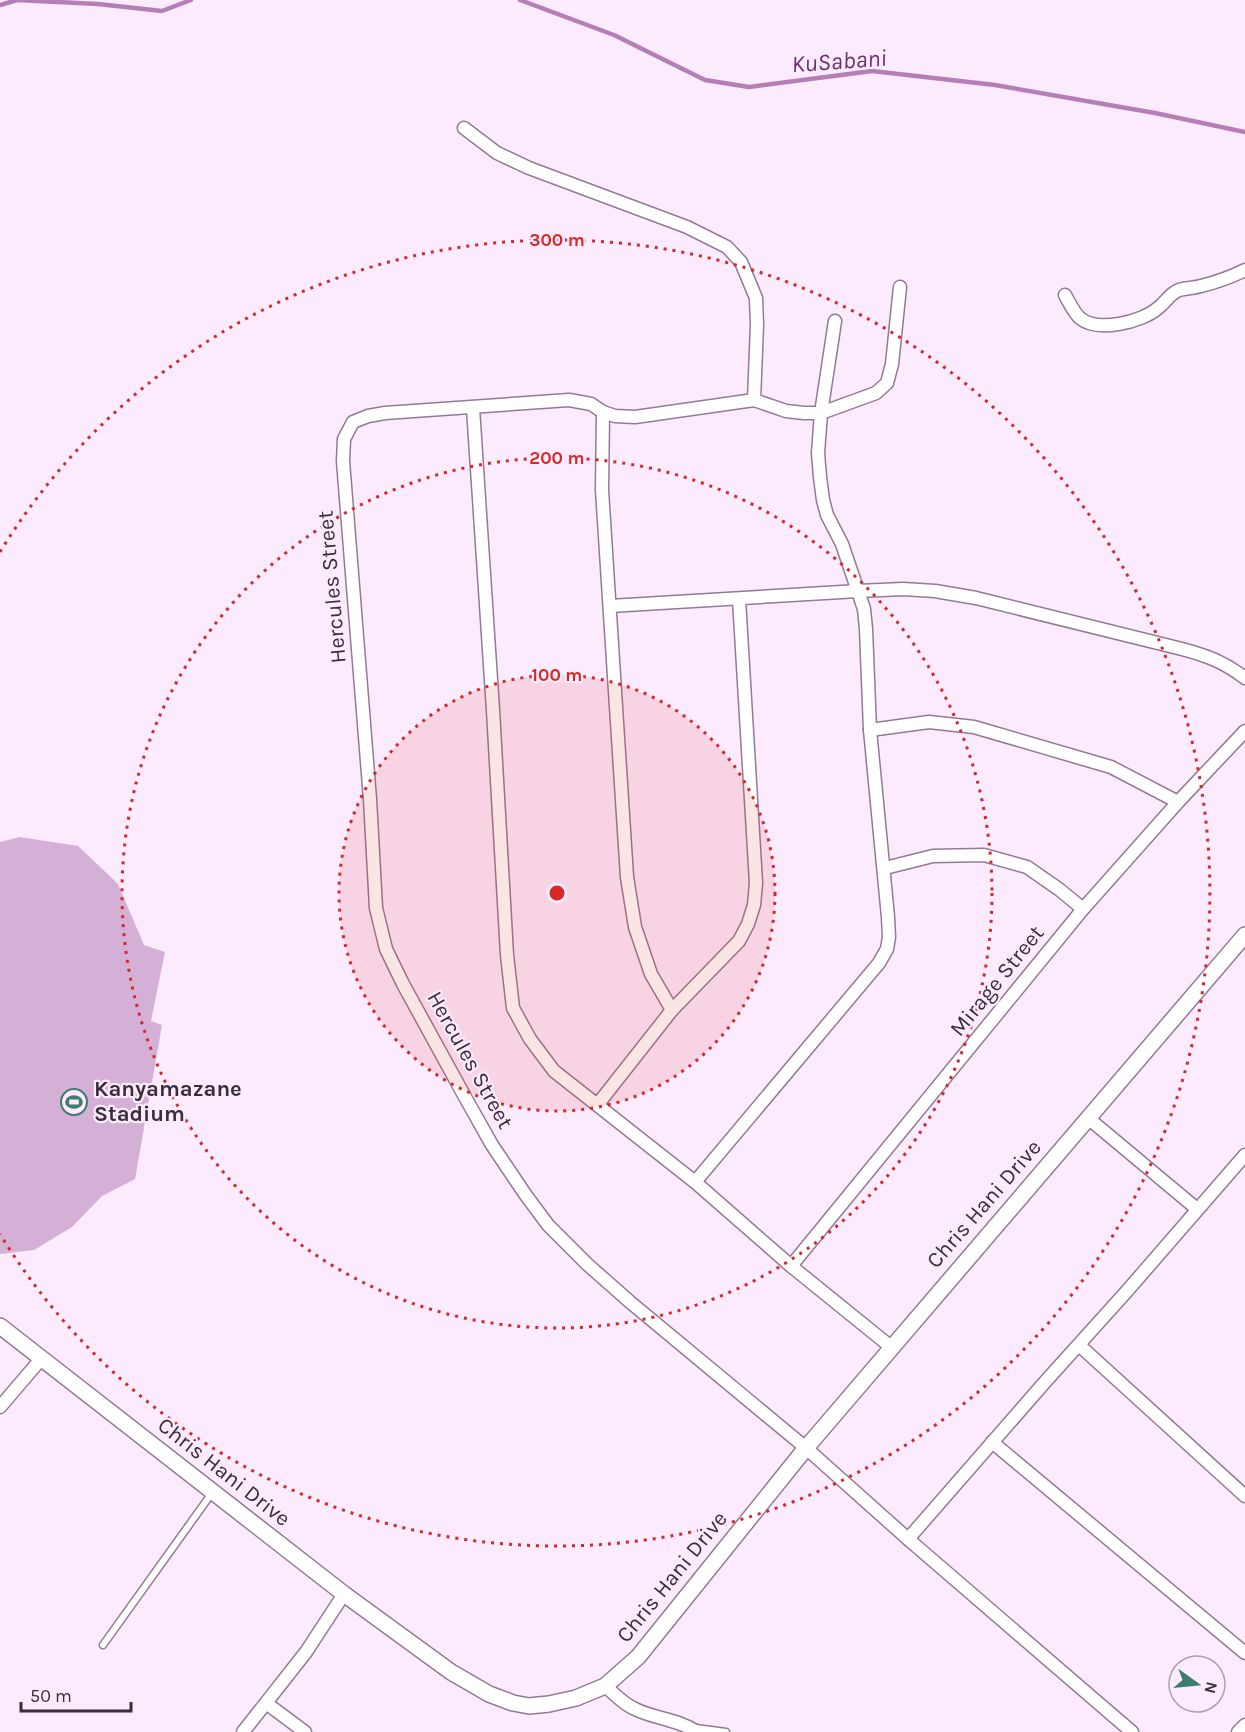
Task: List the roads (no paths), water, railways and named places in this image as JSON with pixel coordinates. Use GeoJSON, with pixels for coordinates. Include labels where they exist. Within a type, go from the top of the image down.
{"type":"FeatureCollection","features":[{"type":"Feature","properties":{"kind":"street"},"geometry":{"type":"LineString","coordinates":[[464,128],[497,153],[529,168],[687,227],[727,247],[741,262],[756,298],[754,400],[786,411],[821,413],[876,393],[887,383],[892,364],[900,287]]}},
{"type":"Feature","properties":{"kind":"street"},"geometry":{"type":"LineString","coordinates":[[1065,295],[1078,317],[1087,323],[1099,326],[1112,325],[1147,316],[1179,290],[1230,277],[1245,270]]}},
{"type":"Feature","properties":{"kind":"street"},"geometry":{"type":"LineString","coordinates":[[695,1182],[879,963],[889,937],[885,868],[870,730],[864,609],[842,544],[827,515],[823,500],[818,453],[821,413],[835,321]]}},
{"type":"Feature","properties":{"kind":"street","name":"Hercules Street"},"geometry":{"type":"LineString","coordinates":[[754,400],[635,417],[615,416],[591,404],[569,400],[385,413],[353,422],[344,439],[343,461],[370,799],[376,908],[387,949],[427,1028],[492,1145],[548,1225],[630,1302],[806,1448],[1132,1732]]}},
{"type":"Feature","properties":{"kind":"street"},"geometry":{"type":"LineString","coordinates":[[472,408],[494,721],[507,955],[513,1008],[530,1039],[554,1071],[695,1182],[791,1266],[891,1347]]}},
{"type":"Feature","properties":{"kind":"street"},"geometry":{"type":"LineString","coordinates":[[603,412],[602,490],[627,877],[635,927],[651,974],[672,1010]]}},
{"type":"Feature","properties":{"kind":"street"},"geometry":{"type":"LineString","coordinates":[[609,606],[858,591],[914,589],[935,591],[976,598],[1205,656],[1228,665],[1245,678]]}},
{"type":"Feature","properties":{"kind":"street"},"geometry":{"type":"LineString","coordinates":[[598,1104],[672,1010],[739,941],[754,905],[756,883],[739,599]]}},
{"type":"Feature","properties":{"kind":"street"},"geometry":{"type":"LineString","coordinates":[[870,730],[929,722],[974,727],[1111,767],[1178,802]]}},
{"type":"Feature","properties":{"kind":"street","name":"Mirage Street"},"geometry":{"type":"LineString","coordinates":[[791,1266],[1083,909],[1245,731]]}},
{"type":"Feature","properties":{"kind":"street"},"geometry":{"type":"LineString","coordinates":[[885,868],[933,856],[984,855],[1027,867],[1083,909]]}},
{"type":"Feature","properties":{"kind":"street","name":"Chris Hani Drive"},"geometry":{"type":"LineString","coordinates":[[0,1326],[344,1594],[451,1672],[489,1694],[513,1703],[529,1706],[576,1698],[605,1686],[638,1657],[806,1448],[1245,934]]}},
{"type":"Feature","properties":{"kind":"street"},"geometry":{"type":"LineString","coordinates":[[1088,1118],[1197,1209]]}},
{"type":"Feature","properties":{"kind":"street"},"geometry":{"type":"LineString","coordinates":[[908,1539],[1245,1155]]}},
{"type":"Feature","properties":{"kind":"street"},"geometry":{"type":"LineString","coordinates":[[1079,1346],[1245,1496]]}},
{"type":"Feature","properties":{"kind":"street"},"geometry":{"type":"LineString","coordinates":[[1,1404],[41,1359]]}},
{"type":"Feature","properties":{"kind":"street"},"geometry":{"type":"LineString","coordinates":[[992,1442],[1245,1653]]}},
{"type":"Feature","properties":{"kind":"street"},"geometry":{"type":"LineString","coordinates":[[243,1732],[306,1652],[344,1594]]}},
{"type":"Feature","properties":{"kind":"street"},"geometry":{"type":"LineString","coordinates":[[605,1686],[625,1704],[636,1710],[693,1730]]}},
{"type":"Feature","properties":{"kind":"street"},"geometry":{"type":"LineString","coordinates":[[266,1703],[305,1732]]}},
{"type":"Feature","properties":{"kind":"street"},"geometry":{"type":"LineString","coordinates":[[1238,1732],[1245,1725]]}},
{"type":"Feature","properties":{"kind":"lane"},"geometry":{"type":"LineString","coordinates":[[103,1646],[212,1492]]}},
{"type":"Feature","properties":{"kind":"lane"},"geometry":{"type":"LineString","coordinates":[[693,1730],[726,1732]]}},
{"type":"Feature","properties":{"kind":"waterway","name":"KuSabani"},"geometry":{"type":"LineString","coordinates":[[0,5],[17,0],[98,4],[162,11],[191,0]]}},
{"type":"Feature","properties":{"kind":"waterway","name":"KuSabani"},"geometry":{"type":"LineString","coordinates":[[520,0],[614,35],[705,80],[749,87],[872,71],[995,85],[1155,113],[1245,132]]}},
{"type":"Feature","properties":{"kind":"place","name":"Kanyamazane Stadium"},"geometry":{"type":"Point","coordinates":[74,1102]}}]}
